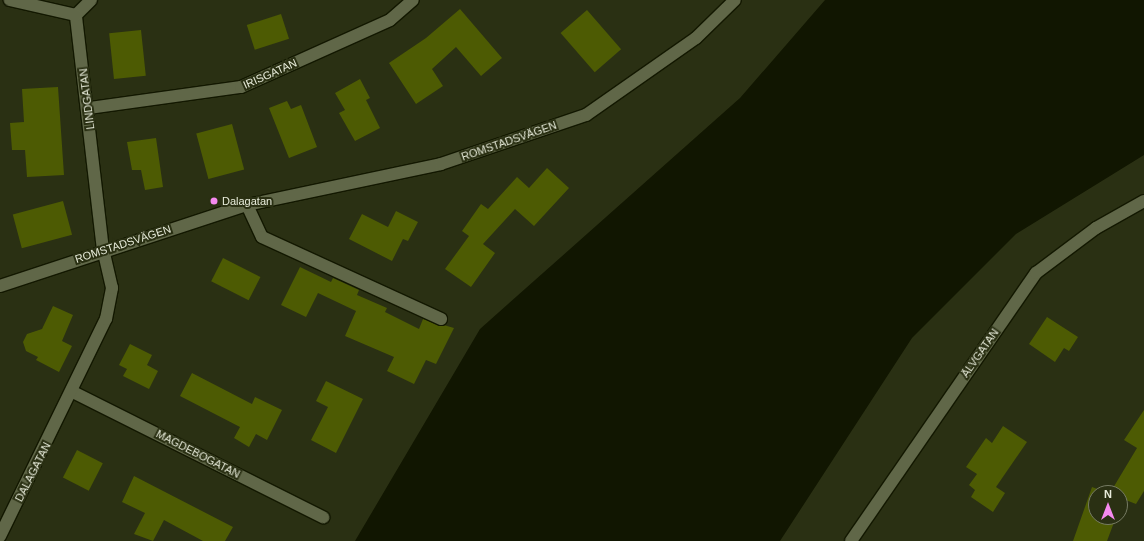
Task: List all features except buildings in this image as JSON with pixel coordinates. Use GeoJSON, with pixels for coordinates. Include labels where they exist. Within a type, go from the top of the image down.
{"type":"FeatureCollection","features":[{"type":"Feature","properties":{"kind":"street"},"geometry":{"type":"LineString","coordinates":[[10,0],[76,15],[91,0]]}},
{"type":"Feature","properties":{"kind":"street","name":"IRISGATAN"},"geometry":{"type":"LineString","coordinates":[[89,108],[241,87],[390,20],[413,0]]}},
{"type":"Feature","properties":{"kind":"street","name":"ROMSTADSVÄGEN"},"geometry":{"type":"LineString","coordinates":[[0,286],[103,250],[248,205],[441,164],[586,115],[696,38],[735,0]]}},
{"type":"Feature","properties":{"kind":"street","name":"LINDGATAN"},"geometry":{"type":"LineString","coordinates":[[76,15],[89,108],[103,250]]}},
{"type":"Feature","properties":{"kind":"street","name":"ÄLVGATAN"},"geometry":{"type":"LineString","coordinates":[[851,541],[1036,273],[1096,228],[1144,201]]}},
{"type":"Feature","properties":{"kind":"street"},"geometry":{"type":"LineString","coordinates":[[248,205],[262,237],[441,319]]}},
{"type":"Feature","properties":{"kind":"street","name":"DALAGATAN"},"geometry":{"type":"LineString","coordinates":[[0,536],[73,392],[106,319],[112,288],[103,250]]}},
{"type":"Feature","properties":{"kind":"street","name":"MAGDEBOGATAN"},"geometry":{"type":"LineString","coordinates":[[73,392],[323,517]]}},
{"type":"Feature","properties":{"kind":"shaded area"},"geometry":{"type":"Polygon","coordinates":[[[825,0],[1144,0],[1144,155],[1016,234],[912,338],[780,541],[355,541],[480,329],[740,98],[825,0]]]}},
{"type":"Feature","properties":{"kind":"place","name":"Dalagatan"},"geometry":{"type":"Point","coordinates":[214,201]}}]}
